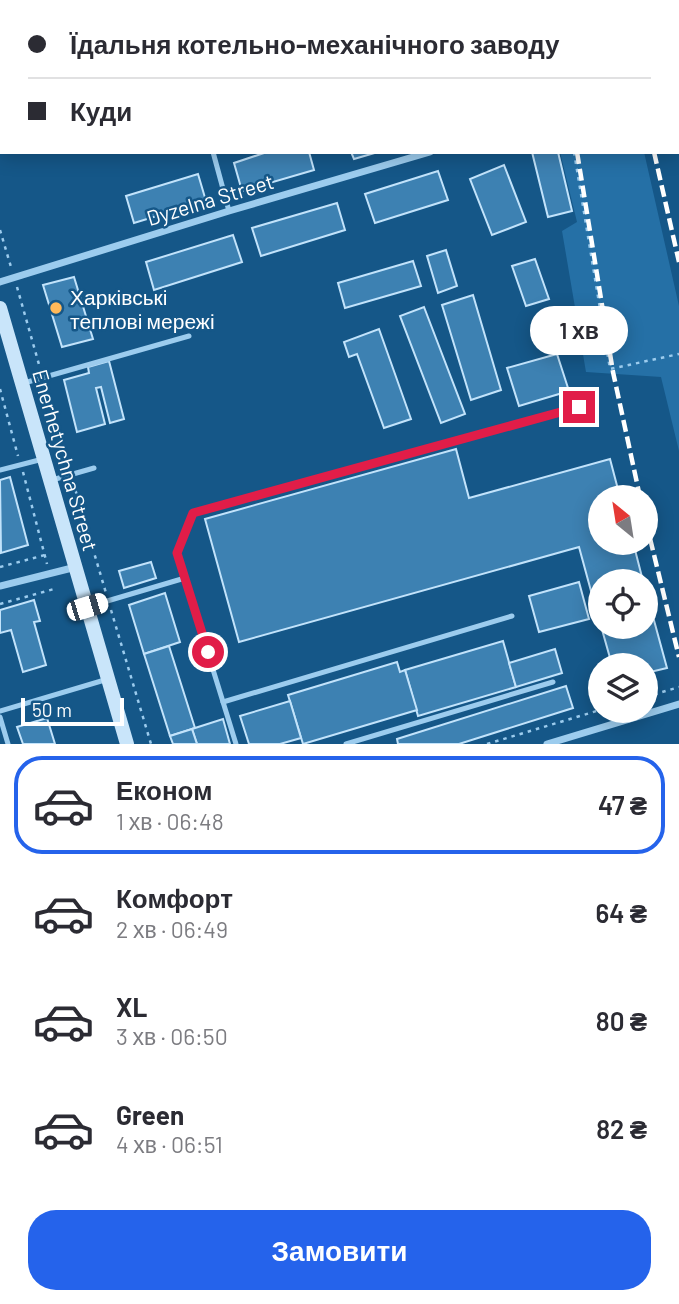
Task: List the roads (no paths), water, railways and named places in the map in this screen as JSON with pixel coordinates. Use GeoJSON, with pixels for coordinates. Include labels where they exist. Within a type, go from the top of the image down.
{"type":"FeatureCollection","features":[{"type":"Feature","properties":{"kind":"street","name":"Dyzelna Street"},"geometry":{"type":"LineString","coordinates":[[0,282],[423,154]]}},
{"type":"Feature","properties":{"kind":"street","name":"Enerhetychna Street"},"geometry":{"type":"LineString","coordinates":[[0,308],[127,744]]}},
{"type":"Feature","properties":{"kind":"street"},"geometry":{"type":"LineString","coordinates":[[0,586],[75,567]]}},
{"type":"Feature","properties":{"kind":"street"},"geometry":{"type":"LineString","coordinates":[[547,744],[679,704]]}},
{"type":"Feature","properties":{"kind":"lane"},"geometry":{"type":"LineString","coordinates":[[214,154],[229,211]]}},
{"type":"Feature","properties":{"kind":"lane"},"geometry":{"type":"LineString","coordinates":[[21,383],[189,336]]}},
{"type":"Feature","properties":{"kind":"lane"},"geometry":{"type":"LineString","coordinates":[[236,744],[177,553],[193,513],[579,407]]}},
{"type":"Feature","properties":{"kind":"lane"},"geometry":{"type":"LineString","coordinates":[[0,470],[43,459]]}},
{"type":"Feature","properties":{"kind":"lane"},"geometry":{"type":"LineString","coordinates":[[49,481],[94,468]]}},
{"type":"Feature","properties":{"kind":"lane"},"geometry":{"type":"LineString","coordinates":[[87,607],[185,578]]}},
{"type":"Feature","properties":{"kind":"lane"},"geometry":{"type":"LineString","coordinates":[[223,702],[512,616]]}},
{"type":"Feature","properties":{"kind":"lane"},"geometry":{"type":"LineString","coordinates":[[0,711],[108,679]]}},
{"type":"Feature","properties":{"kind":"lane"},"geometry":{"type":"LineString","coordinates":[[346,744],[553,682]]}},
{"type":"Feature","properties":{"kind":"lane"},"geometry":{"type":"LineString","coordinates":[[0,717],[8,744]]}},
{"type":"Feature","properties":{"kind":"railway"},"geometry":{"type":"LineString","coordinates":[[577,154],[613,372],[637,485]]}},
{"type":"Feature","properties":{"kind":"railway"},"geometry":{"type":"LineString","coordinates":[[654,154],[679,262]]}},
{"type":"Feature","properties":{"kind":"railway"},"geometry":{"type":"LineString","coordinates":[[654,555],[679,657]]}},
{"type":"Feature","properties":{"kind":"place","name":"Харківські теплові мережі"},"geometry":{"type":"Point","coordinates":[56,308]}}]}
